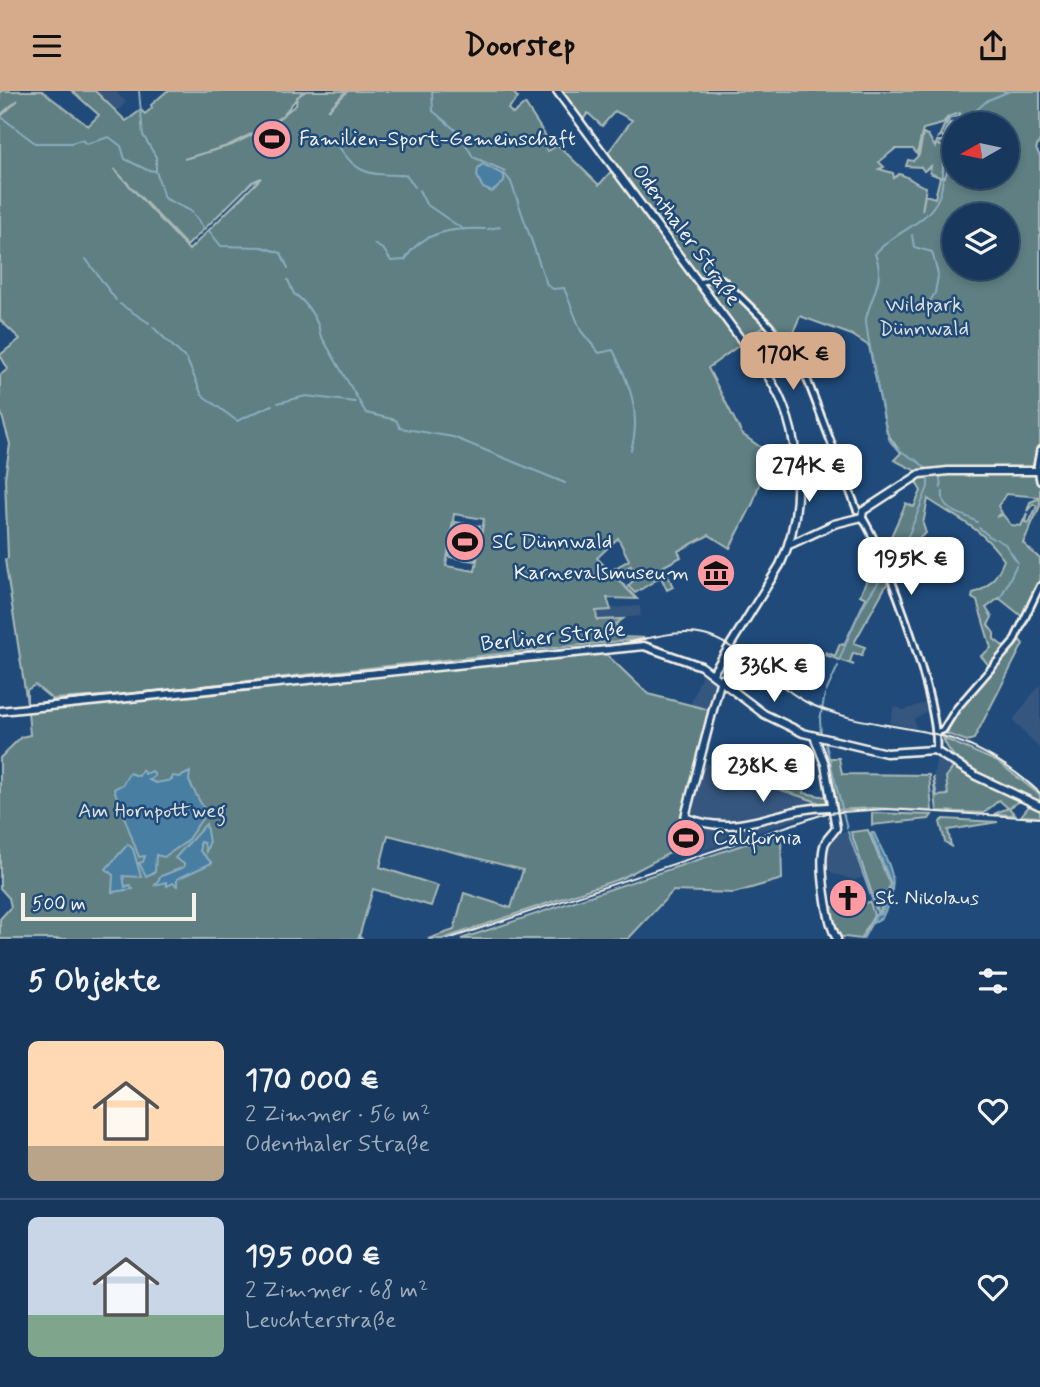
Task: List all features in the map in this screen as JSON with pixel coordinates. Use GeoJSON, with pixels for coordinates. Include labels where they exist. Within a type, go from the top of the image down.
{"type":"FeatureCollection","features":[{"type":"Feature","properties":{"kind":"main road","name":"Odenthaler Straße"},"geometry":{"type":"LineString","coordinates":[[557,91],[768,376],[783,404],[795,460],[794,517],[789,545],[780,565],[713,674]]}},
{"type":"Feature","properties":{"kind":"main road"},"geometry":{"type":"LineString","coordinates":[[789,545],[860,514],[903,484],[927,473],[1039,472]]}},
{"type":"Feature","properties":{"kind":"main road","name":"Berliner Straße"},"geometry":{"type":"LineString","coordinates":[[0,711],[640,646],[671,653],[713,674],[764,714],[814,736],[886,753],[936,751]]}},
{"type":"Feature","properties":{"kind":"main road"},"geometry":{"type":"LineString","coordinates":[[721,679],[685,817],[734,827],[774,815],[831,807]]}},
{"type":"Feature","properties":{"kind":"main road"},"geometry":{"type":"LineString","coordinates":[[814,736],[825,764],[836,828],[824,845],[824,874],[836,938]]}},
{"type":"Feature","properties":{"kind":"main road"},"geometry":{"type":"LineString","coordinates":[[936,751],[972,775],[1040,806]]}},
{"type":"Feature","properties":{"kind":"street"},"geometry":{"type":"LineString","coordinates":[[699,283],[714,277],[722,279],[768,324],[797,359],[807,376],[860,514],[888,568],[897,594],[926,688],[936,751]]}},
{"type":"Feature","properties":{"kind":"street"},"geometry":{"type":"LineString","coordinates":[[1040,450],[1040,481]]}},
{"type":"Feature","properties":{"kind":"street"},"geometry":{"type":"LineString","coordinates":[[935,733],[943,730],[956,709],[1011,646],[1040,586]]}},
{"type":"Feature","properties":{"kind":"shaded area"},"geometry":{"type":"Polygon","coordinates":[[[95,91],[115,91],[126,102],[117,112],[95,91]]]}},
{"type":"Feature","properties":{"kind":"shaded area"},"geometry":{"type":"Polygon","coordinates":[[[483,164],[504,175],[504,182],[492,192],[483,188],[477,176],[478,168],[483,164]]]}},
{"type":"Feature","properties":{"kind":"shaded area"},"geometry":{"type":"Polygon","coordinates":[[[640,606],[641,616],[597,620],[596,609],[640,606]]]}},
{"type":"Feature","properties":{"kind":"shaded area"},"geometry":{"type":"Polygon","coordinates":[[[703,670],[717,680],[710,709],[691,704],[703,670]]]}},
{"type":"Feature","properties":{"kind":"shaded area"},"geometry":{"type":"Polygon","coordinates":[[[1040,684],[1040,749],[1013,720],[1040,684]]]}},
{"type":"Feature","properties":{"kind":"shaded area"},"geometry":{"type":"Polygon","coordinates":[[[924,703],[926,712],[914,719],[916,728],[890,723],[894,706],[904,710],[924,703]]]}},
{"type":"Feature","properties":{"kind":"shaded area"},"geometry":{"type":"Polygon","coordinates":[[[739,753],[775,767],[770,782],[733,770],[739,753]]]}},
{"type":"Feature","properties":{"kind":"shaded area"},"geometry":{"type":"Polygon","coordinates":[[[940,756],[954,765],[947,774],[952,797],[937,800],[933,777],[937,757],[940,756]]]}},
{"type":"Feature","properties":{"kind":"shaded area"},"geometry":{"type":"Polygon","coordinates":[[[700,761],[819,803],[832,811],[802,817],[679,859],[681,835],[700,761]]]}},
{"type":"Feature","properties":{"kind":"shaded area"},"geometry":{"type":"Polygon","coordinates":[[[142,770],[145,774],[152,771],[155,776],[149,780],[156,783],[190,772],[189,781],[206,813],[186,842],[164,857],[156,855],[155,872],[146,876],[139,863],[143,862],[145,856],[139,857],[114,789],[123,784],[129,773],[139,776],[142,770]]]}},
{"type":"Feature","properties":{"kind":"shaded area"},"geometry":{"type":"Polygon","coordinates":[[[206,824],[209,843],[206,852],[204,843],[200,842],[200,851],[212,863],[177,879],[177,886],[173,883],[167,886],[166,882],[155,885],[161,876],[184,867],[184,864],[175,858],[206,824]]]}},
{"type":"Feature","properties":{"kind":"shaded area"},"geometry":{"type":"Polygon","coordinates":[[[847,831],[863,877],[855,880],[834,874],[826,868],[827,844],[837,833],[847,831]]]}},
{"type":"Feature","properties":{"kind":"shaded area"},"geometry":{"type":"Polygon","coordinates":[[[871,833],[874,833],[889,866],[893,884],[882,918],[871,924],[876,915],[881,914],[892,886],[871,833]]]}},
{"type":"Feature","properties":{"kind":"shaded area"},"geometry":{"type":"Polygon","coordinates":[[[128,844],[133,849],[141,877],[123,876],[125,887],[130,885],[133,889],[112,892],[113,875],[106,869],[128,844]]]}},
{"type":"Feature","properties":{"kind":"green space"},"geometry":{"type":"Polygon","coordinates":[[[0,91],[42,91],[88,126],[99,115],[72,91],[95,91],[126,121],[141,110],[145,114],[167,91],[303,91],[299,96],[306,91],[346,91],[328,110],[348,91],[512,91],[518,98],[508,109],[513,114],[525,104],[547,138],[542,144],[548,151],[558,145],[599,185],[613,169],[741,344],[708,368],[742,434],[763,449],[770,450],[753,503],[730,548],[709,535],[678,551],[681,557],[664,566],[673,587],[667,590],[661,577],[635,593],[628,586],[637,577],[631,565],[619,577],[612,570],[629,560],[618,538],[597,558],[637,599],[607,598],[611,610],[596,611],[597,620],[623,619],[616,624],[620,637],[648,638],[107,696],[52,699],[35,685],[27,690],[27,703],[5,560],[8,558],[5,478],[10,444],[0,409],[0,375],[8,369],[0,355],[20,339],[0,320],[0,117],[18,100],[0,115],[0,91]],[[297,98],[283,115],[296,105],[297,98]],[[278,119],[227,146],[184,159],[232,145],[278,119]],[[114,169],[189,250],[261,178],[252,182],[187,246],[114,169]],[[454,514],[446,566],[475,571],[484,519],[454,514]]]}},
{"type":"Feature","properties":{"kind":"green space","name":"Wildpark Dünnwald"},"geometry":{"type":"Polygon","coordinates":[[[559,91],[1040,91],[1040,140],[1036,149],[1040,156],[1040,497],[1006,494],[998,506],[1002,513],[996,517],[1003,515],[1011,525],[1021,526],[1027,513],[1025,522],[1029,523],[1037,506],[1033,504],[1027,511],[1030,502],[1040,498],[1040,506],[1023,543],[1040,559],[1040,582],[1024,618],[999,598],[986,608],[992,617],[988,625],[994,633],[994,639],[1004,647],[1009,646],[990,667],[981,656],[991,648],[977,601],[972,598],[973,593],[992,580],[1004,560],[995,548],[969,525],[928,499],[923,524],[926,533],[904,549],[907,559],[897,563],[899,568],[893,570],[883,554],[906,503],[914,507],[921,491],[915,480],[926,476],[894,460],[901,453],[887,433],[869,346],[852,335],[800,316],[790,340],[787,332],[780,335],[718,273],[700,281],[607,154],[632,120],[615,111],[602,126],[588,113],[582,121],[559,91]]]}},
{"type":"Feature","properties":{"kind":"green space"},"geometry":{"type":"Polygon","coordinates":[[[713,278],[720,279],[768,325],[743,338],[702,283],[713,278]]]}},
{"type":"Feature","properties":{"kind":"green space","name":"SC Dünnwald"},"geometry":{"type":"Polygon","coordinates":[[[455,522],[480,526],[475,561],[449,557],[455,522]]]}},
{"type":"Feature","properties":{"kind":"green space"},"geometry":{"type":"Polygon","coordinates":[[[882,563],[888,582],[854,643],[865,647],[862,655],[853,653],[850,662],[854,665],[825,655],[826,652],[835,656],[840,644],[844,645],[866,598],[860,595],[874,565],[882,563]]]}},
{"type":"Feature","properties":{"kind":"green space"},"geometry":{"type":"Polygon","coordinates":[[[1018,638],[1023,644],[974,739],[967,741],[947,734],[954,713],[1018,638]]]}},
{"type":"Feature","properties":{"kind":"green space","name":"Am Hornpottweg"},"geometry":{"type":"Polygon","coordinates":[[[605,653],[648,694],[710,710],[676,847],[670,853],[622,878],[442,939],[428,939],[454,930],[464,893],[511,908],[523,870],[388,835],[380,867],[438,886],[431,906],[373,889],[359,937],[363,939],[0,939],[0,919],[11,907],[9,898],[0,888],[0,758],[21,737],[30,735],[28,712],[605,653]]]}},
{"type":"Feature","properties":{"kind":"green space"},"geometry":{"type":"Polygon","coordinates":[[[814,655],[823,660],[812,686],[801,681],[814,655]]]}},
{"type":"Feature","properties":{"kind":"green space"},"geometry":{"type":"Polygon","coordinates":[[[943,738],[998,762],[1040,795],[1040,803],[995,784],[969,769],[949,750],[943,738]]]}},
{"type":"Feature","properties":{"kind":"green space"},"geometry":{"type":"Polygon","coordinates":[[[830,758],[839,758],[842,774],[929,775],[932,811],[873,808],[836,810],[827,767],[831,765],[830,758]]]}},
{"type":"Feature","properties":{"kind":"green space"},"geometry":{"type":"Polygon","coordinates":[[[955,765],[972,778],[1040,809],[1040,817],[1021,816],[1029,806],[1020,801],[1009,808],[1015,815],[994,814],[1008,808],[999,800],[984,813],[937,811],[933,777],[937,796],[948,795],[946,777],[955,765]]]}},
{"type":"Feature","properties":{"kind":"green space"},"geometry":{"type":"Polygon","coordinates":[[[775,767],[805,782],[804,793],[826,797],[828,794],[830,802],[819,806],[818,802],[769,786],[775,767]]]}},
{"type":"Feature","properties":{"kind":"green space"},"geometry":{"type":"Polygon","coordinates":[[[872,813],[932,815],[929,819],[872,825],[872,813]]]}},
{"type":"Feature","properties":{"kind":"green space"},"geometry":{"type":"Polygon","coordinates":[[[944,819],[998,822],[948,830],[951,846],[945,842],[940,822],[944,819]]]}},
{"type":"Feature","properties":{"kind":"green space"},"geometry":{"type":"Polygon","coordinates":[[[868,830],[890,885],[879,914],[851,832],[868,830]]]}},
{"type":"Feature","properties":{"kind":"green space"},"geometry":{"type":"Polygon","coordinates":[[[766,837],[781,837],[782,879],[734,893],[673,891],[628,939],[461,939],[766,837]]]}},
{"type":"Feature","properties":{"kind":"green space"},"geometry":{"type":"Polygon","coordinates":[[[870,902],[874,915],[861,939],[837,936],[831,907],[870,902]]]}},
{"type":"Feature","properties":{"kind":"waterway"},"geometry":{"type":"LineString","coordinates":[[139,91],[143,135],[156,157],[156,171],[164,198],[191,211],[203,227]]}},
{"type":"Feature","properties":{"kind":"waterway"},"geometry":{"type":"LineString","coordinates":[[432,91],[433,111],[460,134],[473,157],[505,171]]}},
{"type":"Feature","properties":{"kind":"waterway"},"geometry":{"type":"LineString","coordinates":[[927,470],[890,441],[880,401],[866,319],[878,280],[875,254],[921,219],[936,202],[943,182],[945,135],[950,118],[973,113],[988,100],[1010,91]]}},
{"type":"Feature","properties":{"kind":"waterway"},"geometry":{"type":"LineString","coordinates":[[0,116],[35,143],[71,143],[82,140],[86,144],[109,137],[121,146],[125,159],[147,170],[156,171]]}},
{"type":"Feature","properties":{"kind":"waterway"},"geometry":{"type":"LineString","coordinates":[[332,136],[348,158],[362,170],[406,175],[415,187]]}},
{"type":"Feature","properties":{"kind":"waterway"},"geometry":{"type":"LineString","coordinates":[[504,173],[511,182],[547,285],[553,289],[564,288],[581,331],[599,353],[613,350],[619,362],[629,386],[634,411],[631,450]]}},
{"type":"Feature","properties":{"kind":"waterway"},"geometry":{"type":"LineString","coordinates":[[419,190],[426,204],[464,230]]}},
{"type":"Feature","properties":{"kind":"waterway"},"geometry":{"type":"LineString","coordinates":[[488,229],[500,227]]}},
{"type":"Feature","properties":{"kind":"waterway"},"geometry":{"type":"LineString","coordinates":[[374,244],[384,250],[391,261],[405,260],[420,243],[439,233],[485,229]]}},
{"type":"Feature","properties":{"kind":"waterway"},"geometry":{"type":"LineString","coordinates":[[210,232],[221,246],[262,247],[281,253],[288,268]]}},
{"type":"Feature","properties":{"kind":"waterway"},"geometry":{"type":"LineString","coordinates":[[912,235],[914,247],[932,252],[938,274]]}},
{"type":"Feature","properties":{"kind":"waterway"},"geometry":{"type":"LineString","coordinates":[[86,259],[116,300]]}},
{"type":"Feature","properties":{"kind":"waterway"},"geometry":{"type":"LineString","coordinates":[[930,301],[935,293],[938,276]]}},
{"type":"Feature","properties":{"kind":"waterway"},"geometry":{"type":"LineString","coordinates":[[288,280],[294,294],[303,301],[314,317],[320,334],[366,413],[396,420],[400,428],[453,437],[565,483]]}},
{"type":"Feature","properties":{"kind":"waterway"},"geometry":{"type":"LineString","coordinates":[[120,304],[149,323]]}},
{"type":"Feature","properties":{"kind":"waterway"},"geometry":{"type":"LineString","coordinates":[[153,327],[187,360],[202,395],[237,421],[272,405]]}},
{"type":"Feature","properties":{"kind":"waterway"},"geometry":{"type":"LineString","coordinates":[[278,403],[306,396],[355,402]]}},
{"type":"Feature","properties":{"kind":"waterway"},"geometry":{"type":"LineString","coordinates":[[936,476],[940,478],[941,488]]}},
{"type":"Feature","properties":{"kind":"waterway"},"geometry":{"type":"LineString","coordinates":[[892,565],[909,534],[928,487],[928,477]]}},
{"type":"Feature","properties":{"kind":"waterway"},"geometry":{"type":"LineString","coordinates":[[943,492],[943,499],[949,508],[977,522]]}},
{"type":"Feature","properties":{"kind":"waterway"},"geometry":{"type":"LineString","coordinates":[[979,528],[993,539]]}},
{"type":"Feature","properties":{"kind":"waterway"},"geometry":{"type":"LineString","coordinates":[[996,539],[1005,544],[1018,563]]}},
{"type":"Feature","properties":{"kind":"waterway"},"geometry":{"type":"LineString","coordinates":[[1001,597],[1016,566]]}},
{"type":"Feature","properties":{"kind":"waterway"},"geometry":{"type":"LineString","coordinates":[[839,661],[864,604],[885,575]]}},
{"type":"Feature","properties":{"kind":"waterway"},"geometry":{"type":"LineString","coordinates":[[826,692],[838,666]]}},
{"type":"Feature","properties":{"kind":"waterway"},"geometry":{"type":"LineString","coordinates":[[821,734],[820,720],[825,694]]}},
{"type":"Feature","properties":{"kind":"waterway"},"geometry":{"type":"LineString","coordinates":[[825,741],[847,828]]}},
{"type":"Feature","properties":{"kind":"waterway"},"geometry":{"type":"LineString","coordinates":[[848,832],[877,913],[863,939]]}},
{"type":"Feature","properties":{"kind":"tram line"},"geometry":{"type":"LineString","coordinates":[[42,703],[615,645],[671,634],[694,633],[717,639],[730,646],[794,695],[821,709],[964,743],[1017,773],[1040,793]]}},
{"type":"Feature","properties":{"kind":"railway"},"geometry":{"type":"LineString","coordinates":[[448,939],[827,813],[886,809],[1040,818]]}},
{"type":"Feature","properties":{"kind":"place","name":"Familien-Sport-Gemeinschaft"},"geometry":{"type":"Point","coordinates":[272,139]}},
{"type":"Feature","properties":{"kind":"place","name":"SC Dünnwald"},"geometry":{"type":"Point","coordinates":[465,542]}},
{"type":"Feature","properties":{"kind":"place","name":"Karnevalsmuseum"},"geometry":{"type":"Point","coordinates":[716,573]}},
{"type":"Feature","properties":{"kind":"place","name":"California"},"geometry":{"type":"Point","coordinates":[686,838]}},
{"type":"Feature","properties":{"kind":"place","name":"St. Nikolaus"},"geometry":{"type":"Point","coordinates":[848,898]}}]}
